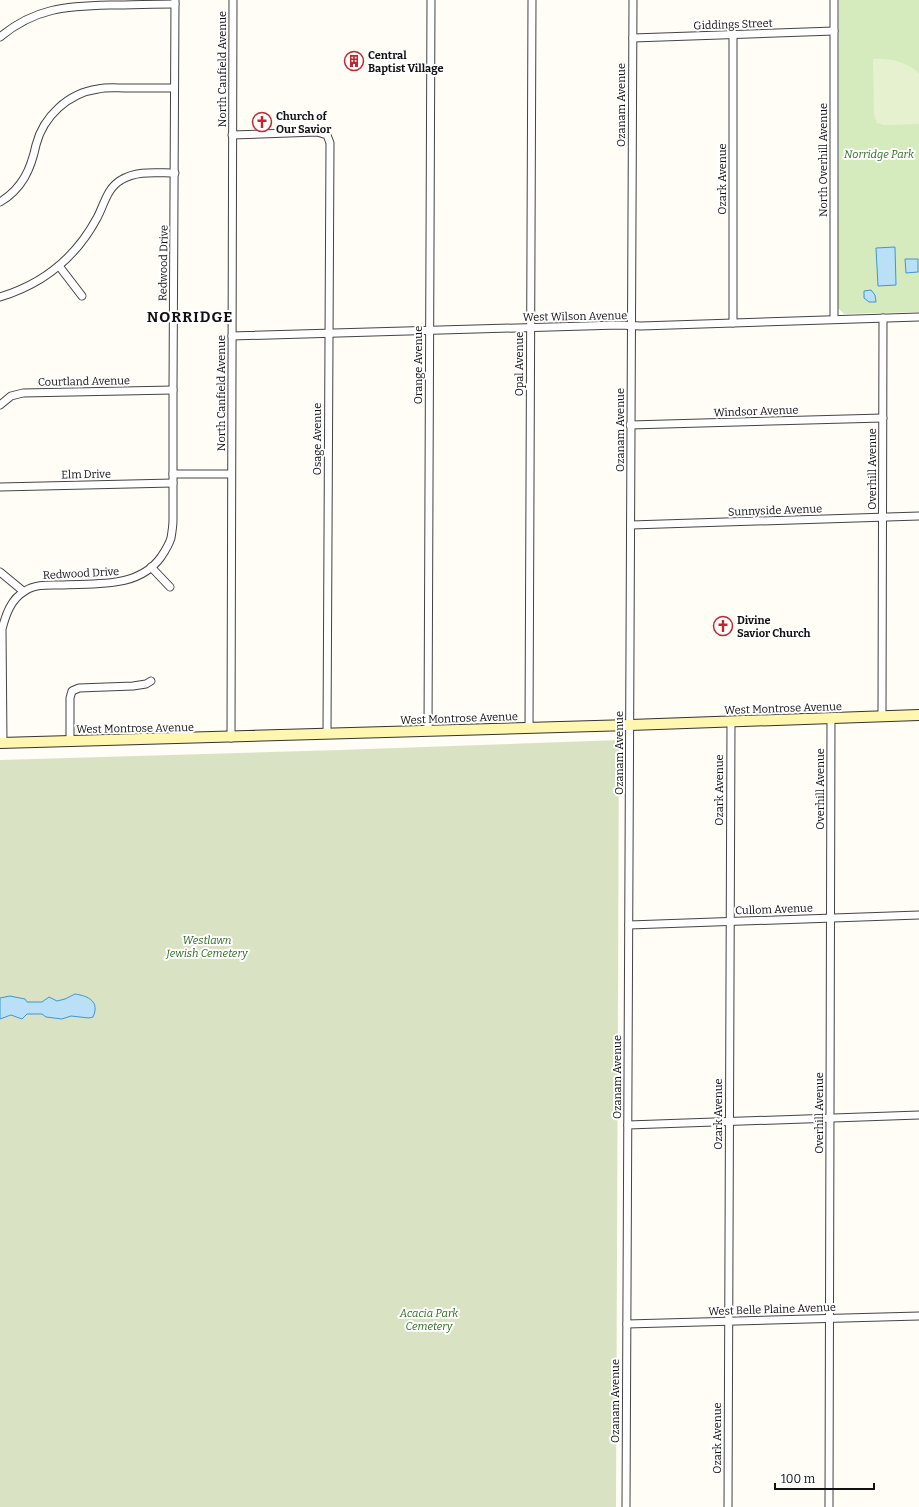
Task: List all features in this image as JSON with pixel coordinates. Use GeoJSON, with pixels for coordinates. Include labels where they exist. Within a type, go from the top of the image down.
{"type":"FeatureCollection","features":[{"type":"Feature","properties":{"kind":"street","name":"North Canfield Avenue"},"geometry":{"type":"LineString","coordinates":[[231,738],[233,0]]}},
{"type":"Feature","properties":{"kind":"street","name":"Orange Avenue"},"geometry":{"type":"LineString","coordinates":[[428,731],[431,0]]}},
{"type":"Feature","properties":{"kind":"street","name":"Opal Avenue"},"geometry":{"type":"LineString","coordinates":[[529,728],[532,0]]}},
{"type":"Feature","properties":{"kind":"street","name":"Ozanam Avenue"},"geometry":{"type":"LineString","coordinates":[[626,1507],[633,0]]}},
{"type":"Feature","properties":{"kind":"street","name":"North Overhill Avenue"},"geometry":{"type":"LineString","coordinates":[[834,0],[834,320]]}},
{"type":"Feature","properties":{"kind":"street"},"geometry":{"type":"LineString","coordinates":[[0,37],[10,29],[28,19],[57,8],[175,2]]}},
{"type":"Feature","properties":{"kind":"street","name":"Redwood Drive"},"geometry":{"type":"LineString","coordinates":[[23,591],[43,585],[125,581],[135,578],[151,567],[163,554],[171,538],[174,520],[173,390],[175,2]]}},
{"type":"Feature","properties":{"kind":"street","name":"Giddings Street"},"geometry":{"type":"LineString","coordinates":[[633,38],[834,31]]}},
{"type":"Feature","properties":{"kind":"street","name":"Ozark Avenue"},"geometry":{"type":"LineString","coordinates":[[733,35],[733,323]]}},
{"type":"Feature","properties":{"kind":"street"},"geometry":{"type":"LineString","coordinates":[[0,202],[15,191],[24,180],[31,166],[42,128],[50,116],[69,100],[83,93],[98,89],[174,88]]}},
{"type":"Feature","properties":{"kind":"street","name":"Osage Avenue"},"geometry":{"type":"LineString","coordinates":[[232,135],[317,132],[327,135],[330,143],[326,734]]}},
{"type":"Feature","properties":{"kind":"street"},"geometry":{"type":"LineString","coordinates":[[0,296],[10,294],[36,282],[59,266],[70,256],[86,235],[99,214],[109,191],[114,184],[122,179],[140,173],[175,173]]}},
{"type":"Feature","properties":{"kind":"street"},"geometry":{"type":"LineString","coordinates":[[59,266],[82,296]]}},
{"type":"Feature","properties":{"kind":"street","name":"West Wilson Avenue"},"geometry":{"type":"LineString","coordinates":[[232,336],[919,317]]}},
{"type":"Feature","properties":{"kind":"street","name":"Overhill Avenue"},"geometry":{"type":"LineString","coordinates":[[882,716],[883,318]]}},
{"type":"Feature","properties":{"kind":"street","name":"Courtland Avenue"},"geometry":{"type":"LineString","coordinates":[[0,405],[11,396],[23,393],[173,390]]}},
{"type":"Feature","properties":{"kind":"street","name":"Windsor Avenue"},"geometry":{"type":"LineString","coordinates":[[630,425],[883,418]]}},
{"type":"Feature","properties":{"kind":"street"},"geometry":{"type":"LineString","coordinates":[[173,474],[232,474]]}},
{"type":"Feature","properties":{"kind":"street","name":"Elm Drive"},"geometry":{"type":"LineString","coordinates":[[0,487],[174,484]]}},
{"type":"Feature","properties":{"kind":"street","name":"Sunnyside Avenue"},"geometry":{"type":"LineString","coordinates":[[631,525],[919,516]]}},
{"type":"Feature","properties":{"kind":"street"},"geometry":{"type":"LineString","coordinates":[[151,567],[170,587]]}},
{"type":"Feature","properties":{"kind":"street"},"geometry":{"type":"LineString","coordinates":[[0,572],[23,591],[10,607],[5,617],[2,629],[1,743]]}},
{"type":"Feature","properties":{"kind":"street"},"geometry":{"type":"LineString","coordinates":[[70,742],[70,698],[72,691],[79,688],[139,686],[151,681]]}},
{"type":"Feature","properties":{"kind":"street","name":"West Montrose Avenue"},"geometry":{"type":"LineString","coordinates":[[1,743],[231,738],[919,715]]}},
{"type":"Feature","properties":{"kind":"street","name":"Overhill Avenue"},"geometry":{"type":"LineString","coordinates":[[829,1507],[832,718]]}},
{"type":"Feature","properties":{"kind":"street","name":"Ozark Avenue"},"geometry":{"type":"LineString","coordinates":[[728,1507],[731,722]]}},
{"type":"Feature","properties":{"kind":"street","name":"Cullom Avenue"},"geometry":{"type":"LineString","coordinates":[[629,925],[919,915]]}},
{"type":"Feature","properties":{"kind":"street"},"geometry":{"type":"LineString","coordinates":[[628,1125],[919,1115]]}},
{"type":"Feature","properties":{"kind":"street","name":"West Belle Plaine Avenue"},"geometry":{"type":"LineString","coordinates":[[627,1324],[919,1316]]}},
{"type":"Feature","properties":{"kind":"green space","name":"Norridge Park"},"geometry":{"type":"Polygon","coordinates":[[[839,0],[919,0],[919,312],[844,314],[838,308],[839,0]]]}},
{"type":"Feature","properties":{"kind":"green space"},"geometry":{"type":"Polygon","coordinates":[[[873,59],[885,59],[903,63],[919,73],[919,124],[884,125],[877,123],[874,115],[873,59]]]}},
{"type":"Feature","properties":{"kind":"green space"},"geometry":{"type":"Polygon","coordinates":[[[619,740],[616,1507],[0,1507],[0,760],[619,740]]]}},
{"type":"Feature","properties":{"kind":"water"},"geometry":{"type":"Polygon","coordinates":[[[895,247],[896,285],[878,286],[876,248],[895,247]]]}},
{"type":"Feature","properties":{"kind":"water"},"geometry":{"type":"Polygon","coordinates":[[[905,259],[918,259],[918,272],[906,273],[905,259]]]}},
{"type":"Feature","properties":{"kind":"water"},"geometry":{"type":"Polygon","coordinates":[[[871,290],[875,295],[876,302],[869,302],[864,298],[864,291],[871,290]]]}},
{"type":"Feature","properties":{"kind":"water"},"geometry":{"type":"Polygon","coordinates":[[[75,994],[85,996],[92,1001],[95,1007],[93,1017],[71,1016],[62,1019],[46,1017],[42,1014],[27,1014],[22,1019],[11,1015],[0,1019],[0,998],[10,996],[25,999],[27,1002],[42,1002],[49,997],[57,1001],[75,994]]]}},
{"type":"Feature","properties":{"kind":"place","name":"Central Baptist Village"},"geometry":{"type":"Point","coordinates":[354,61]}},
{"type":"Feature","properties":{"kind":"place","name":"Church of Our Savior"},"geometry":{"type":"Point","coordinates":[262,122]}},
{"type":"Feature","properties":{"kind":"place","name":"Divine Savior Church"},"geometry":{"type":"Point","coordinates":[723,626]}},
{"type":"Feature","properties":{"kind":"district","name":"NORRIDGE"},"geometry":{"type":"Point","coordinates":[190,317]}},
{"type":"Feature","properties":{"kind":"park label","name":"Westlawn Jewish Cemetery"},"geometry":{"type":"Point","coordinates":[207,946]}},
{"type":"Feature","properties":{"kind":"park label","name":"Acacia Park Cemetery"},"geometry":{"type":"Point","coordinates":[429,1319]}}]}
